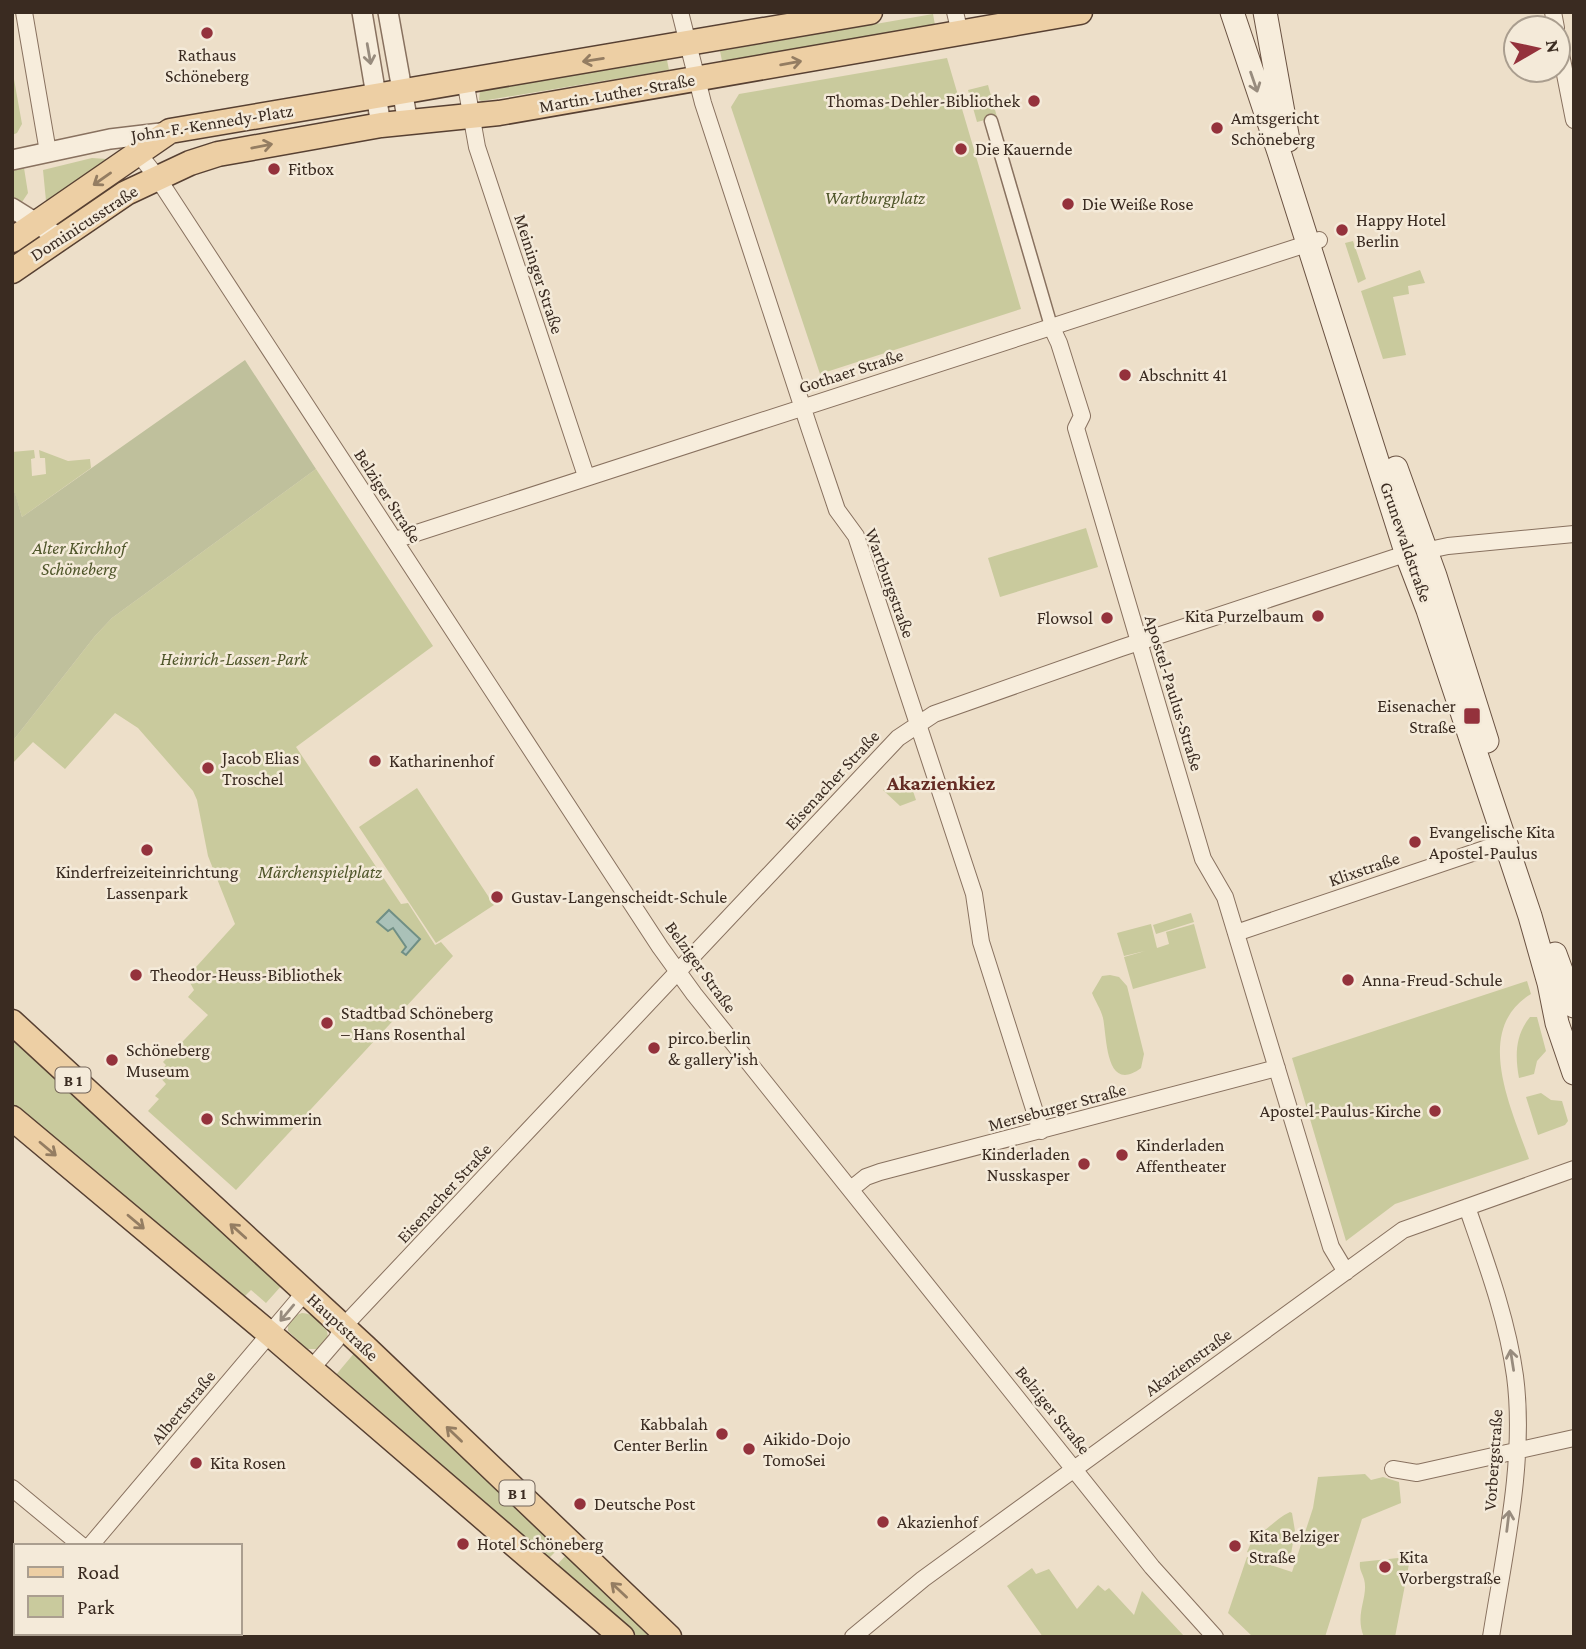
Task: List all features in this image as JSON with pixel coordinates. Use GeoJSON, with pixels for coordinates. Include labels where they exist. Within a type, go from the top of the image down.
{"type":"FeatureCollection","features":[{"type":"Feature","properties":{"kind":"main road","name":"Martin-Luther-Straße"},"geometry":{"type":"LineString","coordinates":[[376,95],[870,12]]}},
{"type":"Feature","properties":{"kind":"main road","name":"Martin-Luther-Straße"},"geometry":{"type":"LineString","coordinates":[[158,177],[218,154],[382,125],[499,113],[697,79],[957,23],[1080,12]]}},
{"type":"Feature","properties":{"kind":"main road","name":"Grunewaldstraße"},"geometry":{"type":"LineString","coordinates":[[1232,12],[1314,241],[1416,552],[1478,709],[1497,778],[1565,962],[1574,1006]]}},
{"type":"Feature","properties":{"kind":"main road","name":"Grunewaldstraße"},"geometry":{"type":"LineString","coordinates":[[1265,12],[1284,123],[1314,241]]}},
{"type":"Feature","properties":{"kind":"main road","name":"John-F.-Kennedy-Platz"},"geometry":{"type":"LineString","coordinates":[[170,131],[376,95]]}},
{"type":"Feature","properties":{"kind":"main road","name":"Dominicusstraße"},"geometry":{"type":"LineString","coordinates":[[12,240],[37,224],[131,145],[170,131]]}},
{"type":"Feature","properties":{"kind":"main road","name":"Dominicusstraße"},"geometry":{"type":"LineString","coordinates":[[12,271],[126,193],[158,177]]}},
{"type":"Feature","properties":{"kind":"main road","name":"Grunewaldstraße"},"geometry":{"type":"LineString","coordinates":[[1416,552],[1437,636],[1530,916],[1557,1023],[1574,1073]]}},
{"type":"Feature","properties":{"kind":"main road","name":"Hauptstraße"},"geometry":{"type":"LineString","coordinates":[[12,1022],[343,1327],[670,1637]]}},
{"type":"Feature","properties":{"kind":"main road","name":"B 1"},"geometry":{"type":"LineString","coordinates":[[12,1118],[270,1334],[622,1637]]}},
{"type":"Feature","properties":{"kind":"street"},"geometry":{"type":"LineString","coordinates":[[12,160],[48,152],[24,12]]}},
{"type":"Feature","properties":{"kind":"street"},"geometry":{"type":"LineString","coordinates":[[362,12],[382,125]]}},
{"type":"Feature","properties":{"kind":"street"},"geometry":{"type":"LineString","coordinates":[[388,12],[408,123]]}},
{"type":"Feature","properties":{"kind":"street","name":"Wartburgstraße"},"geometry":{"type":"LineString","coordinates":[[680,12],[703,103],[837,510],[856,536],[974,894],[981,942],[1041,1131]]}},
{"type":"Feature","properties":{"kind":"street","name":"Meininger Straße"},"geometry":{"type":"LineString","coordinates":[[465,80],[477,147],[586,476]]}},
{"type":"Feature","properties":{"kind":"street"},"geometry":{"type":"LineString","coordinates":[[1567,84],[1574,120]]}},
{"type":"Feature","properties":{"kind":"street","name":"Apostel-Paulus-Straße"},"geometry":{"type":"LineString","coordinates":[[991,121],[1051,326],[1082,416],[1076,428],[1203,859],[1224,897],[1331,1247],[1346,1272]]}},
{"type":"Feature","properties":{"kind":"street","name":"John-F.-Kennedy-Platz"},"geometry":{"type":"LineString","coordinates":[[48,152],[131,145]]}},
{"type":"Feature","properties":{"kind":"street","name":"Belziger Straße"},"geometry":{"type":"LineString","coordinates":[[131,145],[158,177],[678,972],[1152,1567],[1215,1637]]}},
{"type":"Feature","properties":{"kind":"street"},"geometry":{"type":"LineString","coordinates":[[12,208],[60,238]]}},
{"type":"Feature","properties":{"kind":"street","name":"Gothaer Straße"},"geometry":{"type":"LineString","coordinates":[[395,540],[1314,241]]}},
{"type":"Feature","properties":{"kind":"street","name":"Eisenacher Straße"},"geometry":{"type":"LineString","coordinates":[[311,1369],[336,1340],[343,1327],[898,738],[918,722],[934,714],[1138,643],[1416,552],[1574,534]]}},
{"type":"Feature","properties":{"kind":"street","name":"Klixstraße"},"geometry":{"type":"LineString","coordinates":[[1236,933],[1505,842]]}},
{"type":"Feature","properties":{"kind":"street","name":"Merseburger Straße"},"geometry":{"type":"LineString","coordinates":[[851,1189],[866,1177],[880,1172],[1277,1068]]}},
{"type":"Feature","properties":{"kind":"street","name":"Akazienstraße"},"geometry":{"type":"LineString","coordinates":[[853,1637],[923,1579],[1403,1230],[1574,1169]]}},
{"type":"Feature","properties":{"kind":"street","name":"Vorbergstraße"},"geometry":{"type":"LineString","coordinates":[[1467,1207],[1496,1294],[1511,1351],[1517,1401],[1517,1449],[1491,1637]]}},
{"type":"Feature","properties":{"kind":"street","name":"Albertstraße"},"geometry":{"type":"LineString","coordinates":[[92,1544],[304,1292]]}},
{"type":"Feature","properties":{"kind":"street"},"geometry":{"type":"LineString","coordinates":[[1393,1469],[1417,1473],[1574,1437]]}},
{"type":"Feature","properties":{"kind":"street"},"geometry":{"type":"LineString","coordinates":[[12,1488],[80,1544]]}},
{"type":"Feature","properties":{"kind":"green space"},"geometry":{"type":"Polygon","coordinates":[[[933,14],[935,25],[722,61],[720,51],[933,14]]]}},
{"type":"Feature","properties":{"kind":"green space","name":"Wartburgplatz"},"geometry":{"type":"Polygon","coordinates":[[[947,58],[1021,309],[820,374],[731,107],[739,94],[947,58]]]}},
{"type":"Feature","properties":{"kind":"green space"},"geometry":{"type":"Polygon","coordinates":[[[667,60],[669,70],[479,100],[480,90],[667,60]]]}},
{"type":"Feature","properties":{"kind":"green space"},"geometry":{"type":"Polygon","coordinates":[[[12,68],[22,124],[17,133],[12,135],[12,68]]]}},
{"type":"Feature","properties":{"kind":"green space"},"geometry":{"type":"Polygon","coordinates":[[[988,85],[997,117],[977,122],[968,90],[988,85]]]}},
{"type":"Feature","properties":{"kind":"green space"},"geometry":{"type":"Polygon","coordinates":[[[92,158],[107,159],[46,201],[43,170],[92,158]]]}},
{"type":"Feature","properties":{"kind":"green space"},"geometry":{"type":"Polygon","coordinates":[[[24,168],[28,193],[22,202],[12,196],[12,171],[24,168]]]}},
{"type":"Feature","properties":{"kind":"green space"},"geometry":{"type":"Polygon","coordinates":[[[1353,241],[1366,279],[1358,283],[1345,243],[1353,241]]]}},
{"type":"Feature","properties":{"kind":"green space"},"geometry":{"type":"Polygon","coordinates":[[[1420,270],[1425,283],[1408,286],[1409,294],[1393,297],[1406,355],[1383,359],[1361,291],[1420,270]]]}},
{"type":"Feature","properties":{"kind":"green space","name":"Alter Kirchhof Schöneberg"},"geometry":{"type":"Polygon","coordinates":[[[245,360],[316,469],[112,618],[12,742],[12,493],[15,493],[22,517],[245,360]]]}},
{"type":"Feature","properties":{"kind":"green space"},"geometry":{"type":"Polygon","coordinates":[[[34,450],[35,458],[31,459],[32,476],[46,474],[45,458],[40,458],[39,450],[68,461],[90,459],[91,468],[22,517],[15,494],[12,493],[12,452],[34,450]]]}},
{"type":"Feature","properties":{"kind":"green space","name":"Heinrich-Lassen-Park"},"geometry":{"type":"Polygon","coordinates":[[[316,469],[433,646],[296,747],[401,904],[408,903],[435,945],[441,942],[453,956],[236,1190],[148,1111],[159,1099],[155,1096],[166,1084],[158,1075],[166,1065],[163,1062],[208,1015],[188,997],[194,990],[187,977],[235,924],[208,856],[193,791],[138,728],[115,713],[65,769],[33,742],[12,764],[12,742],[112,618],[316,469]]]}},
{"type":"Feature","properties":{"kind":"green space"},"geometry":{"type":"Polygon","coordinates":[[[1086,528],[1098,567],[1000,597],[988,558],[1086,528]]]}},
{"type":"Feature","properties":{"kind":"green space"},"geometry":{"type":"Polygon","coordinates":[[[890,787],[913,791],[916,800],[900,806],[883,790],[890,787]]]}},
{"type":"Feature","properties":{"kind":"green space"},"geometry":{"type":"Polygon","coordinates":[[[417,788],[494,905],[436,943],[359,827],[417,788]]]}},
{"type":"Feature","properties":{"kind":"green space"},"geometry":{"type":"Polygon","coordinates":[[[1191,913],[1194,922],[1156,934],[1153,925],[1191,913]]]}},
{"type":"Feature","properties":{"kind":"green space"},"geometry":{"type":"Polygon","coordinates":[[[1151,924],[1157,948],[1169,944],[1166,932],[1194,924],[1206,968],[1133,989],[1124,957],[1145,951],[1124,956],[1117,933],[1151,924]]]}},
{"type":"Feature","properties":{"kind":"green space"},"geometry":{"type":"Polygon","coordinates":[[[1102,976],[1119,977],[1127,986],[1144,1054],[1141,1068],[1129,1074],[1120,1074],[1114,1069],[1107,1049],[1101,1011],[1092,993],[1102,976]]]}},
{"type":"Feature","properties":{"kind":"green space"},"geometry":{"type":"Polygon","coordinates":[[[1527,981],[1531,994],[1513,1009],[1503,1028],[1500,1049],[1507,1094],[1529,1159],[1395,1204],[1346,1241],[1292,1058],[1527,981]]]}},
{"type":"Feature","properties":{"kind":"green space"},"geometry":{"type":"Polygon","coordinates":[[[1530,1017],[1537,1017],[1546,1051],[1537,1061],[1534,1074],[1519,1078],[1517,1046],[1521,1031],[1530,1017]]]}},
{"type":"Feature","properties":{"kind":"green space"},"geometry":{"type":"Polygon","coordinates":[[[12,1038],[283,1284],[266,1303],[251,1290],[243,1298],[12,1105],[12,1038]]]}},
{"type":"Feature","properties":{"kind":"green space"},"geometry":{"type":"Polygon","coordinates":[[[1541,1093],[1551,1100],[1562,1101],[1568,1121],[1565,1125],[1538,1135],[1526,1097],[1541,1093]]]}},
{"type":"Feature","properties":{"kind":"green space"},"geometry":{"type":"Polygon","coordinates":[[[302,1313],[316,1318],[326,1328],[328,1338],[318,1349],[307,1349],[288,1331],[288,1323],[294,1316],[302,1313]]]}},
{"type":"Feature","properties":{"kind":"green space"},"geometry":{"type":"Polygon","coordinates":[[[356,1351],[560,1547],[548,1559],[335,1376],[356,1351]]]}},
{"type":"Feature","properties":{"kind":"green space"},"geometry":{"type":"Polygon","coordinates":[[[1365,1474],[1371,1480],[1383,1477],[1399,1482],[1401,1503],[1362,1519],[1325,1637],[1253,1637],[1228,1613],[1247,1557],[1292,1572],[1313,1508],[1318,1477],[1365,1474]]]}},
{"type":"Feature","properties":{"kind":"green space"},"geometry":{"type":"Polygon","coordinates":[[[1290,1512],[1295,1531],[1290,1560],[1265,1558],[1247,1552],[1253,1538],[1290,1512]]]}},
{"type":"Feature","properties":{"kind":"green space"},"geometry":{"type":"Polygon","coordinates":[[[567,1554],[657,1637],[638,1637],[556,1566],[567,1554]]]}},
{"type":"Feature","properties":{"kind":"green space"},"geometry":{"type":"Polygon","coordinates":[[[1398,1558],[1409,1564],[1395,1637],[1364,1637],[1360,1621],[1365,1586],[1360,1562],[1398,1558]]]}},
{"type":"Feature","properties":{"kind":"green space"},"geometry":{"type":"Polygon","coordinates":[[[1032,1568],[1036,1574],[1049,1569],[1077,1609],[1098,1585],[1105,1591],[1109,1588],[1134,1615],[1142,1591],[1184,1636],[1043,1637],[1007,1586],[1032,1568]]]}},
{"type":"Feature","properties":{"kind":"shaded area"},"geometry":{"type":"Polygon","coordinates":[[[389,910],[420,939],[406,955],[402,952],[406,947],[393,928],[388,931],[377,922],[389,910]]]}},
{"type":"Feature","properties":{"kind":"place","name":"Rathaus Schöneberg"},"geometry":{"type":"Point","coordinates":[207,33]}},
{"type":"Feature","properties":{"kind":"place","name":"Thomas-Dehler-Bibliothek"},"geometry":{"type":"Point","coordinates":[1034,101]}},
{"type":"Feature","properties":{"kind":"place","name":"Amtsgericht Schöneberg"},"geometry":{"type":"Point","coordinates":[1217,128]}},
{"type":"Feature","properties":{"kind":"place","name":"Die Kauernde"},"geometry":{"type":"Point","coordinates":[961,149]}},
{"type":"Feature","properties":{"kind":"place","name":"Fitbox"},"geometry":{"type":"Point","coordinates":[274,169]}},
{"type":"Feature","properties":{"kind":"place","name":"Die Weiße Rose"},"geometry":{"type":"Point","coordinates":[1068,204]}},
{"type":"Feature","properties":{"kind":"place","name":"Happy Hotel Berlin"},"geometry":{"type":"Point","coordinates":[1342,230]}},
{"type":"Feature","properties":{"kind":"place","name":"Abschnitt 41"},"geometry":{"type":"Point","coordinates":[1125,375]}},
{"type":"Feature","properties":{"kind":"place","name":"Kita Purzelbaum"},"geometry":{"type":"Point","coordinates":[1318,616]}},
{"type":"Feature","properties":{"kind":"place","name":"Flowsol"},"geometry":{"type":"Point","coordinates":[1107,618]}},
{"type":"Feature","properties":{"kind":"place","name":"Eisenacher Straße"},"geometry":{"type":"Point","coordinates":[1472,716]}},
{"type":"Feature","properties":{"kind":"place","name":"Katharinenhof"},"geometry":{"type":"Point","coordinates":[375,761]}},
{"type":"Feature","properties":{"kind":"place","name":"Jacob Elias Troschel"},"geometry":{"type":"Point","coordinates":[208,768]}},
{"type":"Feature","properties":{"kind":"place","name":"Evangelische Kita Apostel-Paulus"},"geometry":{"type":"Point","coordinates":[1415,842]}},
{"type":"Feature","properties":{"kind":"place","name":"Kinderfreizeiteinrichtung Lassenpark"},"geometry":{"type":"Point","coordinates":[147,850]}},
{"type":"Feature","properties":{"kind":"place","name":"Gustav-Langenscheidt-Schule"},"geometry":{"type":"Point","coordinates":[497,897]}},
{"type":"Feature","properties":{"kind":"place","name":"Theodor-Heuss-Bibliothek"},"geometry":{"type":"Point","coordinates":[136,975]}},
{"type":"Feature","properties":{"kind":"place","name":"Anna-Freud-Schule"},"geometry":{"type":"Point","coordinates":[1348,980]}},
{"type":"Feature","properties":{"kind":"place","name":"Stadtbad Schöneberg – Hans Rosenthal"},"geometry":{"type":"Point","coordinates":[327,1023]}},
{"type":"Feature","properties":{"kind":"place","name":"pirco.berlin & gallery'ish"},"geometry":{"type":"Point","coordinates":[654,1048]}},
{"type":"Feature","properties":{"kind":"place","name":"Schöneberg Museum"},"geometry":{"type":"Point","coordinates":[112,1060]}},
{"type":"Feature","properties":{"kind":"place","name":"Apostel-Paulus-Kirche"},"geometry":{"type":"Point","coordinates":[1435,1111]}},
{"type":"Feature","properties":{"kind":"place","name":"Schwimmerin"},"geometry":{"type":"Point","coordinates":[207,1119]}},
{"type":"Feature","properties":{"kind":"place","name":"Kinderladen Affentheater"},"geometry":{"type":"Point","coordinates":[1122,1155]}},
{"type":"Feature","properties":{"kind":"place","name":"Kinderladen Nusskasper"},"geometry":{"type":"Point","coordinates":[1084,1164]}},
{"type":"Feature","properties":{"kind":"place","name":"Kabbalah Center Berlin"},"geometry":{"type":"Point","coordinates":[722,1434]}},
{"type":"Feature","properties":{"kind":"place","name":"Aikido-Dojo TomoSei"},"geometry":{"type":"Point","coordinates":[749,1449]}},
{"type":"Feature","properties":{"kind":"place","name":"Kita Rosen"},"geometry":{"type":"Point","coordinates":[196,1463]}},
{"type":"Feature","properties":{"kind":"place","name":"Deutsche Post"},"geometry":{"type":"Point","coordinates":[580,1504]}},
{"type":"Feature","properties":{"kind":"place","name":"Akazienhof"},"geometry":{"type":"Point","coordinates":[883,1522]}},
{"type":"Feature","properties":{"kind":"place","name":"Hotel Schöneberg"},"geometry":{"type":"Point","coordinates":[463,1544]}},
{"type":"Feature","properties":{"kind":"place","name":"Kita Belziger Straße"},"geometry":{"type":"Point","coordinates":[1235,1546]}},
{"type":"Feature","properties":{"kind":"place","name":"Kita Vorbergstraße"},"geometry":{"type":"Point","coordinates":[1385,1567]}},
{"type":"Feature","properties":{"kind":"district","name":"Akazienkiez"},"geometry":{"type":"Point","coordinates":[941,783]}},
{"type":"Feature","properties":{"kind":"park label","name":"Märchenspielplatz"},"geometry":{"type":"Point","coordinates":[320,872]}}]}
